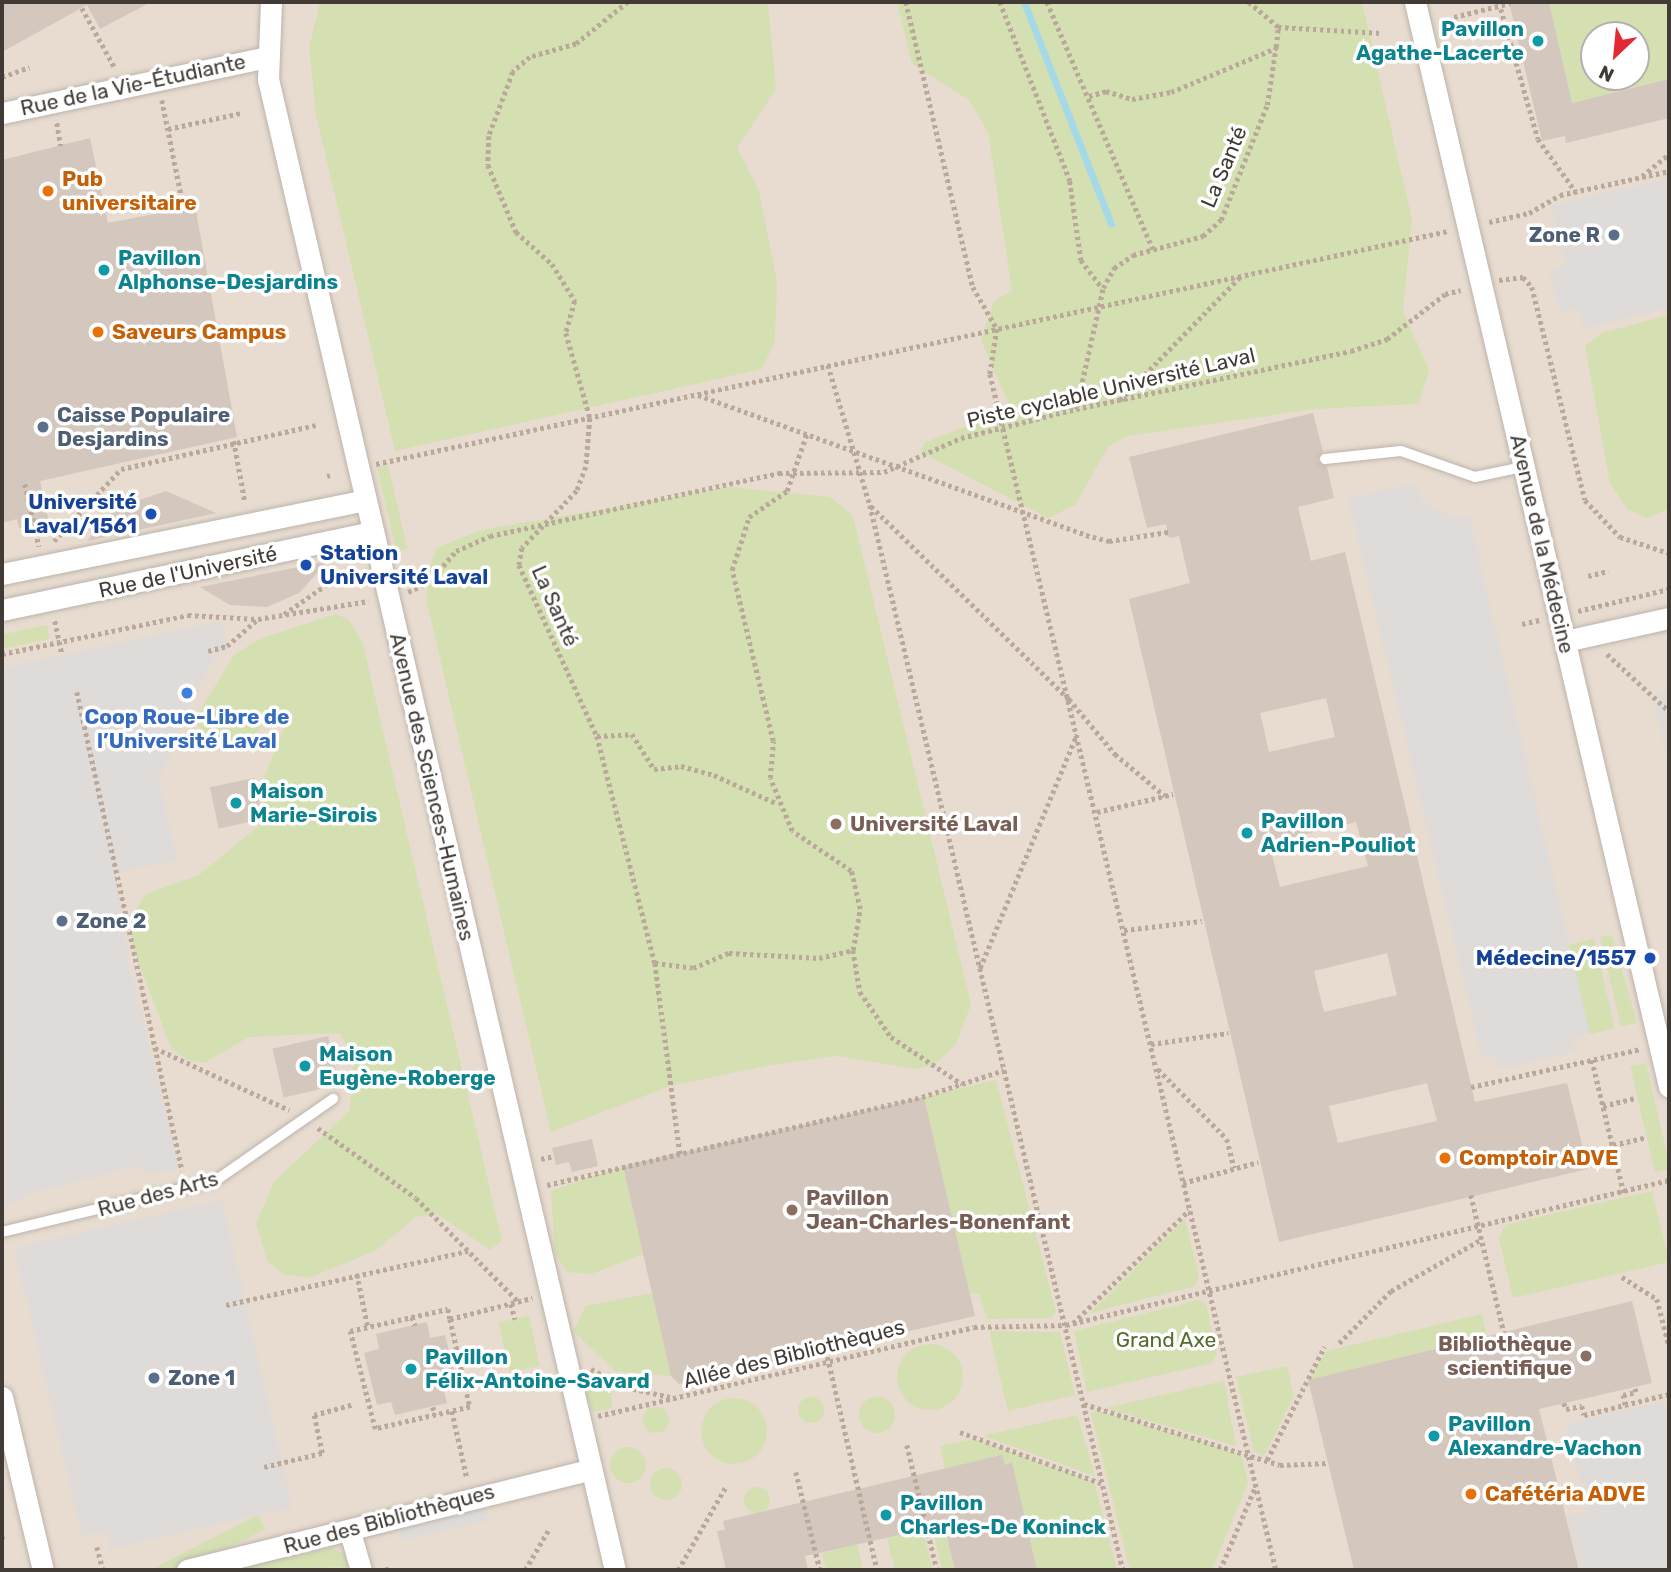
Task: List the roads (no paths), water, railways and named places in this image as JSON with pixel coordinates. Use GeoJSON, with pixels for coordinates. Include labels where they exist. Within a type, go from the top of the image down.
{"type":"FeatureCollection","features":[{"type":"Feature","properties":{"kind":"street","name":"Avenue des Sciences-Humaines"},"geometry":{"type":"LineString","coordinates":[[271,2],[264,58],[615,1570]]}},
{"type":"Feature","properties":{"kind":"street","name":"Avenue de la Médecine"},"geometry":{"type":"LineString","coordinates":[[1415,2],[1523,467],[1663,1030],[1669,1087]]}},
{"type":"Feature","properties":{"kind":"street","name":"Rue de la Vie-Étudiante"},"geometry":{"type":"LineString","coordinates":[[2,113],[264,58]]}},
{"type":"Feature","properties":{"kind":"street","name":"Rue de l'Université"},"geometry":{"type":"LineString","coordinates":[[2,574],[365,500]]}},
{"type":"Feature","properties":{"kind":"street","name":"Rue de l'Université"},"geometry":{"type":"LineString","coordinates":[[2,610],[373,532]]}},
{"type":"Feature","properties":{"kind":"street"},"geometry":{"type":"LineString","coordinates":[[1565,641],[1669,618]]}},
{"type":"Feature","properties":{"kind":"street"},"geometry":{"type":"LineString","coordinates":[[2,1397],[43,1570]]}},
{"type":"Feature","properties":{"kind":"street","name":"Rue des Bibliothèques"},"geometry":{"type":"LineString","coordinates":[[187,1570],[350,1532],[471,1497],[591,1469]]}},
{"type":"Feature","properties":{"kind":"street"},"geometry":{"type":"LineString","coordinates":[[350,1532],[361,1570]]}},
{"type":"Feature","properties":{"kind":"lane"},"geometry":{"type":"LineString","coordinates":[[1325,459],[1394,451],[1475,477],[1523,467]]}},
{"type":"Feature","properties":{"kind":"lane","name":"Rue des Arts"},"geometry":{"type":"LineString","coordinates":[[2,1232],[215,1181],[333,1099]]}},
{"type":"Feature","properties":{"kind":"waterway"},"geometry":{"type":"LineString","coordinates":[[1024,2],[1111,224]]}},
{"type":"Feature","properties":{"kind":"place","name":"Pavillon Agathe-Lacerte"},"geometry":{"type":"Point","coordinates":[1538,41]}},
{"type":"Feature","properties":{"kind":"place","name":"Pub universitaire"},"geometry":{"type":"Point","coordinates":[48,191]}},
{"type":"Feature","properties":{"kind":"place","name":"Zone R"},"geometry":{"type":"Point","coordinates":[1614,235]}},
{"type":"Feature","properties":{"kind":"place","name":"Pavillon Alphonse-Desjardins"},"geometry":{"type":"Point","coordinates":[104,270]}},
{"type":"Feature","properties":{"kind":"place","name":"Saveurs Campus"},"geometry":{"type":"Point","coordinates":[98,332]}},
{"type":"Feature","properties":{"kind":"place","name":"Caisse Populaire Desjardins"},"geometry":{"type":"Point","coordinates":[43,427]}},
{"type":"Feature","properties":{"kind":"place","name":"Université Laval/1561"},"geometry":{"type":"Point","coordinates":[151,514]}},
{"type":"Feature","properties":{"kind":"place","name":"Station Université Laval"},"geometry":{"type":"Point","coordinates":[306,565]}},
{"type":"Feature","properties":{"kind":"place","name":"Coop Roue-Libre de l’Université Laval"},"geometry":{"type":"Point","coordinates":[187,693]}},
{"type":"Feature","properties":{"kind":"place","name":"Maison Marie-Sirois"},"geometry":{"type":"Point","coordinates":[236,803]}},
{"type":"Feature","properties":{"kind":"place","name":"Université Laval"},"geometry":{"type":"Point","coordinates":[836,824]}},
{"type":"Feature","properties":{"kind":"place","name":"Pavillon Adrien-Pouliot"},"geometry":{"type":"Point","coordinates":[1247,833]}},
{"type":"Feature","properties":{"kind":"place","name":"Zone 2"},"geometry":{"type":"Point","coordinates":[62,921]}},
{"type":"Feature","properties":{"kind":"place","name":"Médecine/1557"},"geometry":{"type":"Point","coordinates":[1650,958]}},
{"type":"Feature","properties":{"kind":"place","name":"Maison Eugène-Roberge"},"geometry":{"type":"Point","coordinates":[305,1066]}},
{"type":"Feature","properties":{"kind":"place","name":"Comptoir ADVE"},"geometry":{"type":"Point","coordinates":[1445,1158]}},
{"type":"Feature","properties":{"kind":"place","name":"Pavillon Jean-Charles-Bonenfant"},"geometry":{"type":"Point","coordinates":[792,1210]}},
{"type":"Feature","properties":{"kind":"place","name":"Bibliothèque scientifique"},"geometry":{"type":"Point","coordinates":[1586,1356]}},
{"type":"Feature","properties":{"kind":"place","name":"Pavillon Félix-Antoine-Savard"},"geometry":{"type":"Point","coordinates":[411,1369]}},
{"type":"Feature","properties":{"kind":"place","name":"Zone 1"},"geometry":{"type":"Point","coordinates":[154,1378]}},
{"type":"Feature","properties":{"kind":"place","name":"Pavillon Alexandre-Vachon"},"geometry":{"type":"Point","coordinates":[1434,1436]}},
{"type":"Feature","properties":{"kind":"place","name":"Cafétéria ADVE"},"geometry":{"type":"Point","coordinates":[1471,1494]}},
{"type":"Feature","properties":{"kind":"place","name":"Pavillon Charles-De Koninck"},"geometry":{"type":"Point","coordinates":[886,1515]}},
{"type":"Feature","properties":{"kind":"park label","name":"Grand Axe"},"geometry":{"type":"Point","coordinates":[1166,1340]}}]}
